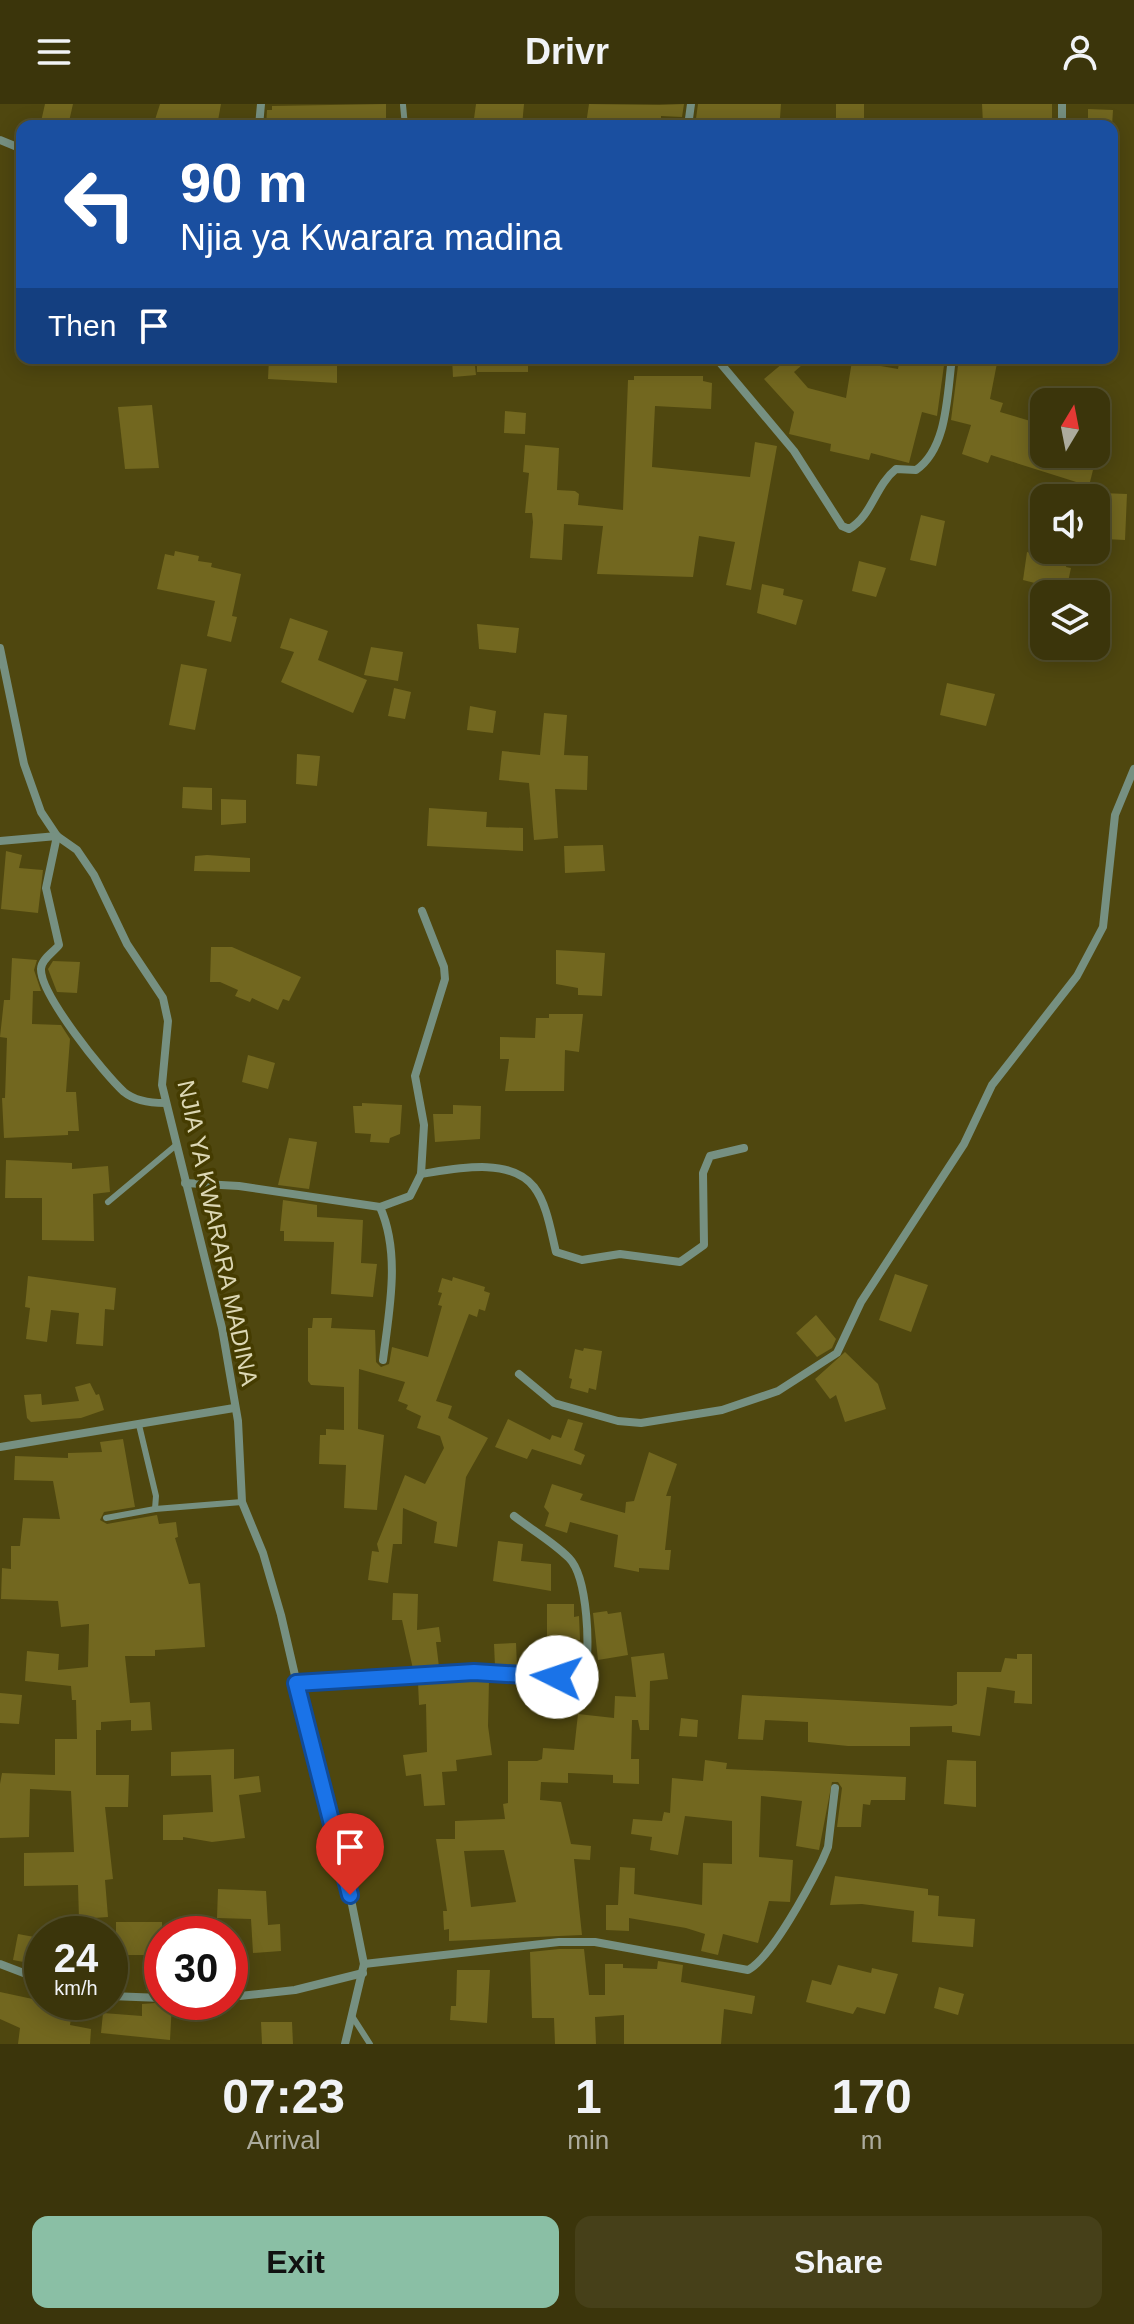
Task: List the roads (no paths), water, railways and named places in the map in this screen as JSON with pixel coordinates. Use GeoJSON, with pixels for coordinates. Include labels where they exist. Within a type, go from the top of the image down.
{"type":"FeatureCollection","features":[{"type":"Feature","properties":{"kind":"street"},"geometry":{"type":"LineString","coordinates":[[721,364],[794,451],[842,526],[849,529],[861,522],[882,480],[896,469],[916,470],[933,452],[939,437],[951,364]]}},
{"type":"Feature","properties":{"kind":"street","name":"NJIA YA KWARARA MADINA"},"geometry":{"type":"LineString","coordinates":[[0,648],[24,764],[41,812],[57,836],[77,850],[94,875],[127,944],[163,998],[168,1021],[162,1085],[222,1328],[234,1408],[242,1502],[263,1553],[322,1792],[339,1840],[363,1969],[345,2044]]}},
{"type":"Feature","properties":{"kind":"street"},"geometry":{"type":"LineString","coordinates":[[519,1374],[554,1403],[618,1421],[641,1423],[722,1410],[778,1391],[837,1353],[861,1302],[964,1144],[992,1085],[1077,976],[1103,927],[1115,815],[1134,769]]}},
{"type":"Feature","properties":{"kind":"street"},"geometry":{"type":"LineString","coordinates":[[0,841],[57,836],[46,888],[59,945],[43,962],[41,972],[64,1021],[125,1094],[149,1102],[165,1103]]}},
{"type":"Feature","properties":{"kind":"street"},"geometry":{"type":"LineString","coordinates":[[185,1183],[239,1186],[380,1207],[410,1196],[421,1174],[424,1125],[415,1076],[445,979],[444,967],[422,911]]}},
{"type":"Feature","properties":{"kind":"street"},"geometry":{"type":"LineString","coordinates":[[421,1174],[480,1167],[520,1173],[536,1188],[556,1252],[582,1260],[620,1254],[680,1262],[704,1245],[703,1173],[710,1156],[744,1148]]}},
{"type":"Feature","properties":{"kind":"street"},"geometry":{"type":"LineString","coordinates":[[380,1207],[388,1224],[391,1254],[383,1360]]}},
{"type":"Feature","properties":{"kind":"street"},"geometry":{"type":"LineString","coordinates":[[0,1447],[234,1408]]}},
{"type":"Feature","properties":{"kind":"street"},"geometry":{"type":"LineString","coordinates":[[296,1683],[474,1672],[584,1678],[587,1668],[584,1599],[578,1571],[568,1558],[514,1516]]}},
{"type":"Feature","properties":{"kind":"street"},"geometry":{"type":"LineString","coordinates":[[248,1995],[295,1990],[363,1969],[583,1942],[748,1970],[760,1963],[773,1946],[822,1861],[828,1847],[835,1788]]}},
{"type":"Feature","properties":{"kind":"street"},"geometry":{"type":"LineString","coordinates":[[0,1964],[24,1973]]}},
{"type":"Feature","properties":{"kind":"lane"},"geometry":{"type":"LineString","coordinates":[[108,1202],[175,1146]]}},
{"type":"Feature","properties":{"kind":"lane"},"geometry":{"type":"LineString","coordinates":[[139,1425],[156,1496],[155,1509]]}},
{"type":"Feature","properties":{"kind":"lane"},"geometry":{"type":"LineString","coordinates":[[106,1518],[155,1509],[242,1502]]}},
{"type":"Feature","properties":{"kind":"lane"},"geometry":{"type":"LineString","coordinates":[[352,2016],[370,2044]]}}]}
